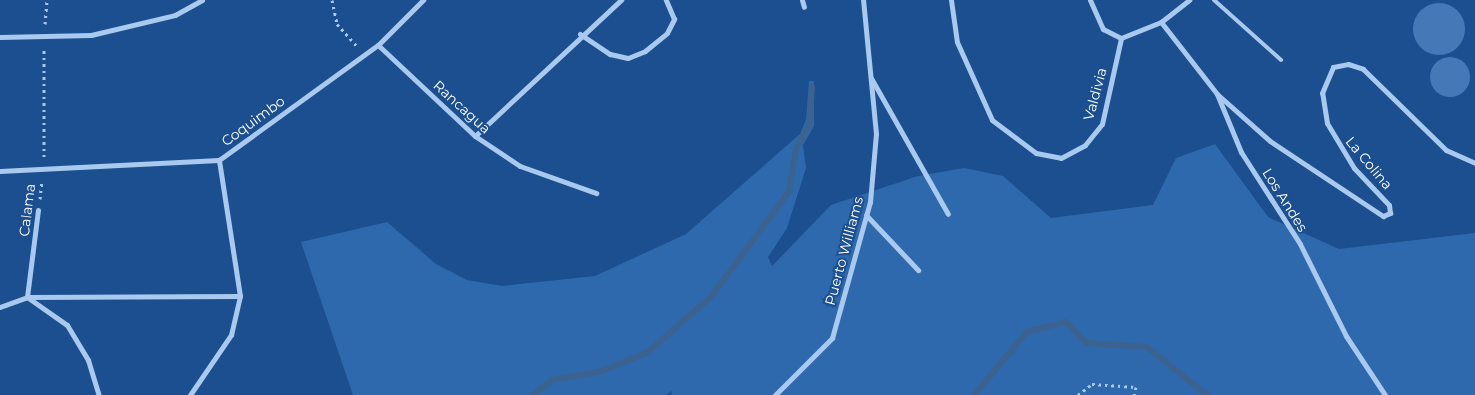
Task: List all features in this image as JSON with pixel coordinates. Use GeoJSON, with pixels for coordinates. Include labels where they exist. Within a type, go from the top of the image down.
{"type":"FeatureCollection","features":[{"type":"Feature","properties":{"kind":"street"},"geometry":{"type":"LineString","coordinates":[[0,37],[91,35],[175,14],[202,0]]}},
{"type":"Feature","properties":{"kind":"street","name":"Coquimbo"},"geometry":{"type":"LineString","coordinates":[[0,172],[44,166],[219,160],[378,45],[423,0]]}},
{"type":"Feature","properties":{"kind":"street"},"geometry":{"type":"LineString","coordinates":[[475,136],[580,34],[621,0]]}},
{"type":"Feature","properties":{"kind":"street"},"geometry":{"type":"LineString","coordinates":[[580,34],[610,54],[628,58],[645,51],[667,33],[674,19],[666,0]]}},
{"type":"Feature","properties":{"kind":"street"},"geometry":{"type":"LineString","coordinates":[[802,0],[804,7]]}},
{"type":"Feature","properties":{"kind":"street","name":"Puerto Williams"},"geometry":{"type":"LineString","coordinates":[[775,395],[832,338],[866,215],[876,134],[863,0]]}},
{"type":"Feature","properties":{"kind":"street","name":"Valdivia"},"geometry":{"type":"LineString","coordinates":[[951,0],[957,42],[992,120],[1036,153],[1061,158],[1085,145],[1102,124],[1121,38]]}},
{"type":"Feature","properties":{"kind":"street"},"geometry":{"type":"LineString","coordinates":[[1090,0],[1102,29],[1121,38],[1161,22],[1189,0]]}},
{"type":"Feature","properties":{"kind":"street","name":"Los Andes"},"geometry":{"type":"LineString","coordinates":[[1161,22],[1217,94],[1237,146],[1300,244],[1346,336],[1385,395]]}},
{"type":"Feature","properties":{"kind":"street","name":"Rancagua"},"geometry":{"type":"LineString","coordinates":[[378,45],[475,136],[520,166],[596,193]]}},
{"type":"Feature","properties":{"kind":"street","name":"La Colina"},"geometry":{"type":"LineString","coordinates":[[1217,94],[1270,142],[1383,216],[1390,213],[1389,205],[1349,161],[1327,123],[1322,93],[1333,67],[1348,64],[1363,69],[1446,150],[1475,163]]}},
{"type":"Feature","properties":{"kind":"street"},"geometry":{"type":"LineString","coordinates":[[869,76],[948,214]]}},
{"type":"Feature","properties":{"kind":"street"},"geometry":{"type":"LineString","coordinates":[[190,395],[231,335],[240,296],[219,160]]}},
{"type":"Feature","properties":{"kind":"street","name":"Calama"},"geometry":{"type":"LineString","coordinates":[[27,298],[38,210]]}},
{"type":"Feature","properties":{"kind":"street"},"geometry":{"type":"LineString","coordinates":[[866,215],[918,270]]}},
{"type":"Feature","properties":{"kind":"street"},"geometry":{"type":"LineString","coordinates":[[0,307],[27,298],[240,296]]}},
{"type":"Feature","properties":{"kind":"street"},"geometry":{"type":"LineString","coordinates":[[27,298],[67,325],[88,360],[98,395]]}},
{"type":"Feature","properties":{"kind":"lane"},"geometry":{"type":"LineString","coordinates":[[1214,0],[1280,60]]}},
{"type":"Feature","properties":{"kind":"path","name":"Calama"},"geometry":{"type":"LineString","coordinates":[[38,210],[44,166],[44,35],[47,0]]}},
{"type":"Feature","properties":{"kind":"path"},"geometry":{"type":"LineString","coordinates":[[332,0],[337,24],[365,54]]}},
{"type":"Feature","properties":{"kind":"path"},"geometry":{"type":"LineString","coordinates":[[1078,395],[1092,384],[1136,387],[1134,395]]}},
{"type":"Feature","properties":{"kind":"shaded area"},"geometry":{"type":"Polygon","coordinates":[[[809,81],[814,81],[814,126],[803,145],[806,168],[787,228],[768,257],[772,266],[831,205],[918,176],[964,168],[1003,176],[1051,218],[1153,205],[1176,158],[1215,144],[1268,217],[1339,249],[1475,233],[1475,395],[671,395],[672,391],[666,395],[353,395],[301,242],[387,222],[436,264],[467,280],[502,286],[595,276],[686,234],[800,134],[806,120],[809,81]]]}},
{"type":"Feature","properties":{"kind":"building"},"geometry":{"type":"Polygon","coordinates":[[[1439,3],[1449,5],[1457,11],[1463,19],[1465,29],[1463,39],[1457,47],[1449,53],[1439,55],[1429,53],[1421,47],[1415,39],[1413,29],[1415,19],[1421,11],[1429,5],[1439,3]]]}},
{"type":"Feature","properties":{"kind":"building"},"geometry":{"type":"Polygon","coordinates":[[[1454,57],[1461,60],[1467,66],[1470,77],[1469,85],[1461,94],[1454,97],[1446,97],[1439,94],[1431,85],[1430,73],[1433,66],[1442,58],[1454,57]]]}},
{"type":"Feature","properties":{"kind":"waterway"},"geometry":{"type":"LineString","coordinates":[[533,395],[552,380],[602,371],[648,352],[712,296],[789,191],[796,149],[810,123],[812,87]]}},
{"type":"Feature","properties":{"kind":"waterway"},"geometry":{"type":"LineString","coordinates":[[974,395],[1027,332],[1066,322],[1086,343],[1147,347],[1207,395]]}}]}
